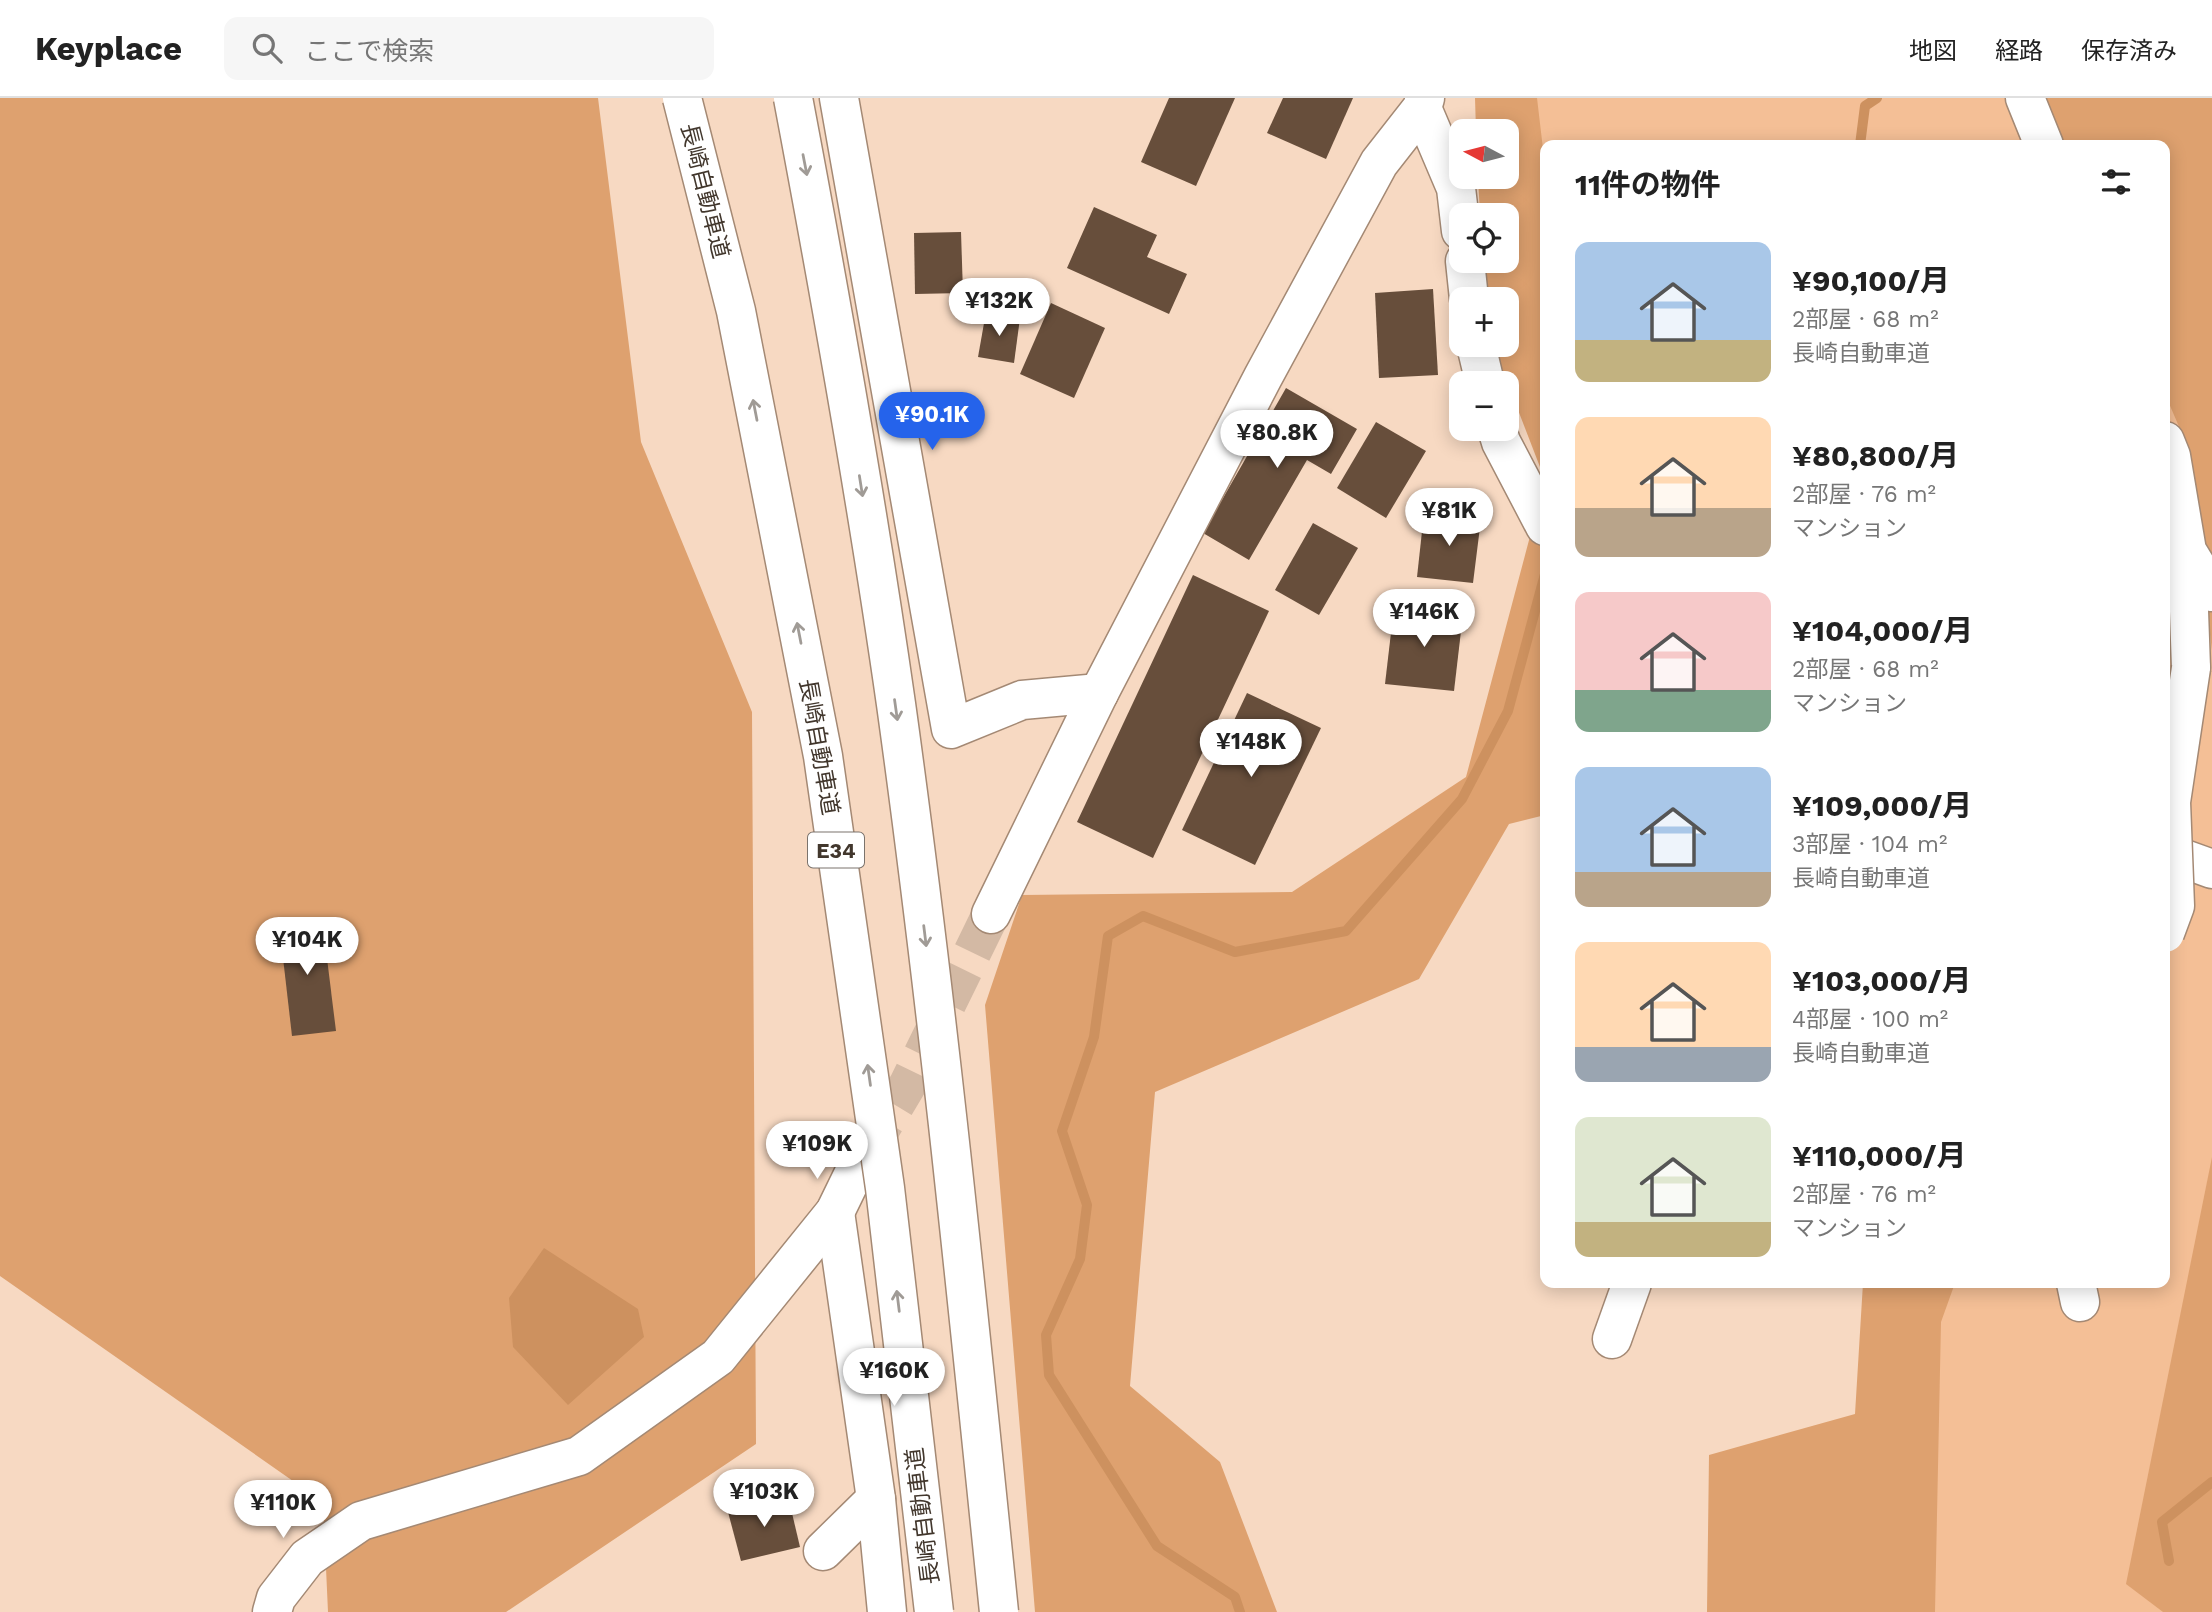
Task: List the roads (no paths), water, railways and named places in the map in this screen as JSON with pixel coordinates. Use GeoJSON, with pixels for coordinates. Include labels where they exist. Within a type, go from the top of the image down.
{"type":"FeatureCollection","features":[{"type":"Feature","properties":{"kind":"main road","name":"長崎自動車道"},"geometry":{"type":"LineString","coordinates":[[682,98],[736,311],[823,756],[886,1188],[934,1612]]}},
{"type":"Feature","properties":{"kind":"main road"},"geometry":{"type":"LineString","coordinates":[[793,98],[832,304],[895,703],[951,1145],[999,1612]]}},
{"type":"Feature","properties":{"kind":"main road"},"geometry":{"type":"LineString","coordinates":[[839,98],[951,729],[1022,700],[1099,694]]}},
{"type":"Feature","properties":{"kind":"main road"},"geometry":{"type":"LineString","coordinates":[[2025,98],[2042,140]]}},
{"type":"Feature","properties":{"kind":"main road"},"geometry":{"type":"LineString","coordinates":[[991,914],[1099,694],[1263,377],[1373,175],[1424,103]]}},
{"type":"Feature","properties":{"kind":"main road"},"geometry":{"type":"LineString","coordinates":[[1424,103],[1456,188],[1458,203]]}},
{"type":"Feature","properties":{"kind":"main road"},"geometry":{"type":"LineString","coordinates":[[1501,441],[1540,516]]}},
{"type":"Feature","properties":{"kind":"main road"},"geometry":{"type":"LineString","coordinates":[[2170,454],[2187,551],[2191,668],[2171,802],[2175,906],[2170,920]]}},
{"type":"Feature","properties":{"kind":"main road"},"geometry":{"type":"LineString","coordinates":[[2187,551],[2212,592]]}},
{"type":"Feature","properties":{"kind":"main road"},"geometry":{"type":"LineString","coordinates":[[2170,854],[2212,869]]}},
{"type":"Feature","properties":{"kind":"main road"},"geometry":{"type":"LineString","coordinates":[[272,1612],[276,1598],[307,1558],[361,1521],[579,1456],[718,1357],[835,1212],[853,1175]]}},
{"type":"Feature","properties":{"kind":"main road"},"geometry":{"type":"LineString","coordinates":[[835,1212],[876,1499],[887,1612]]}},
{"type":"Feature","properties":{"kind":"main road"},"geometry":{"type":"LineString","coordinates":[[1612,1339],[1630,1288]]}},
{"type":"Feature","properties":{"kind":"main road"},"geometry":{"type":"LineString","coordinates":[[823,1551],[876,1499]]}},
{"type":"Feature","properties":{"kind":"waterway"},"geometry":{"type":"LineString","coordinates":[[1861,140],[1865,106],[1877,98]]}},
{"type":"Feature","properties":{"kind":"waterway"},"geometry":{"type":"LineString","coordinates":[[1240,1612],[1235,1597],[1157,1546],[1049,1375],[1046,1335],[1080,1259],[1087,1205],[1062,1131],[1094,1037],[1108,936],[1143,916],[1235,952],[1346,931],[1462,799],[1508,711],[1540,593]]}},
{"type":"Feature","properties":{"kind":"waterway"},"geometry":{"type":"LineString","coordinates":[[2169,1561],[2162,1522],[2212,1482]]}},
{"type":"Feature","properties":{"kind":"tunnel"},"geometry":{"type":"LineString","coordinates":[[866,1154],[908,1084],[991,914]]}}]}
